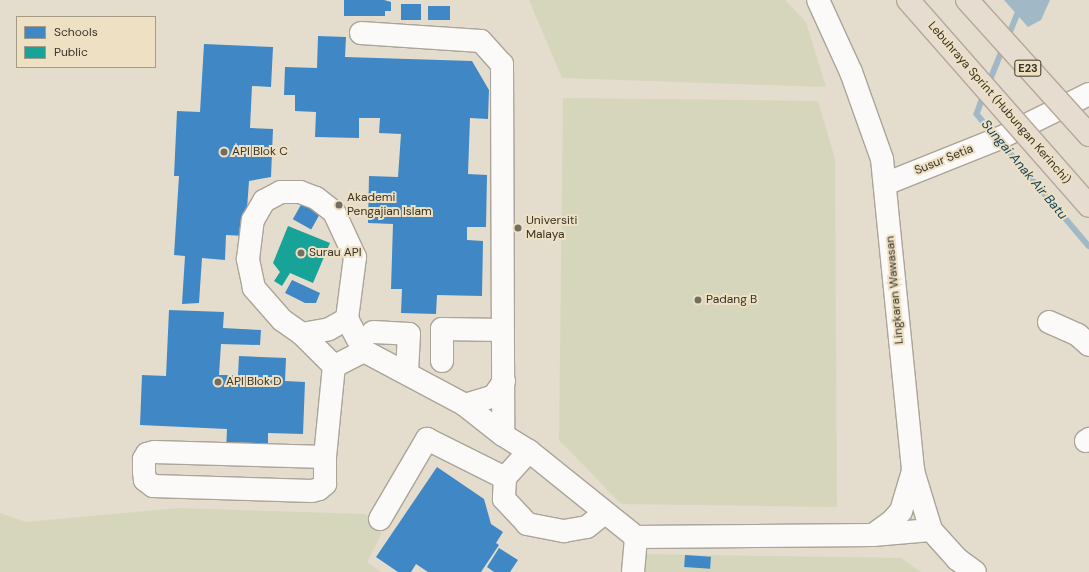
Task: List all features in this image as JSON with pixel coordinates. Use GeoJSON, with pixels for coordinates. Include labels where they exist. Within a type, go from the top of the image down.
{"type":"FeatureCollection","features":[{"type":"Feature","properties":{"kind":"highway","name":"Lebuhraya Sprint (Hubungan Kerinchi)"},"geometry":{"type":"LineString","coordinates":[[908,0],[1089,206]]}},
{"type":"Feature","properties":{"kind":"highway","name":"E23"},"geometry":{"type":"LineString","coordinates":[[968,0],[1089,135]]}},
{"type":"Feature","properties":{"kind":"street","name":"Lingkaran Wawasan"},"geometry":{"type":"LineString","coordinates":[[818,0],[851,72],[882,159],[913,471],[931,530],[957,558],[975,572]]}},
{"type":"Feature","properties":{"kind":"street"},"geometry":{"type":"LineString","coordinates":[[361,33],[481,41],[502,64],[501,330],[504,381],[503,435]]}},
{"type":"Feature","properties":{"kind":"street","name":"Susur Setia"},"geometry":{"type":"LineString","coordinates":[[885,184],[993,140],[1089,94]]}},
{"type":"Feature","properties":{"kind":"street"},"geometry":{"type":"LineString","coordinates":[[334,366],[302,334],[282,320],[254,288],[248,259],[253,220],[264,201],[281,192],[300,192],[316,198],[334,212],[344,228],[355,257],[347,318],[369,342],[407,373],[465,405],[503,435],[529,451],[604,513],[636,537],[873,535],[931,530]]}},
{"type":"Feature","properties":{"kind":"street"},"geometry":{"type":"LineString","coordinates":[[302,334],[329,329],[347,318]]}},
{"type":"Feature","properties":{"kind":"street"},"geometry":{"type":"LineString","coordinates":[[1049,322],[1078,335],[1089,345]]}},
{"type":"Feature","properties":{"kind":"street"},"geometry":{"type":"LineString","coordinates":[[442,361],[442,329],[501,330]]}},
{"type":"Feature","properties":{"kind":"street"},"geometry":{"type":"LineString","coordinates":[[324,457],[154,452],[147,454],[144,459],[144,472],[146,480],[153,486],[312,491],[325,484],[324,457],[334,366],[369,342],[409,334],[407,373]]}},
{"type":"Feature","properties":{"kind":"street"},"geometry":{"type":"LineString","coordinates":[[465,405],[494,396],[504,381]]}},
{"type":"Feature","properties":{"kind":"street"},"geometry":{"type":"LineString","coordinates":[[380,519],[427,439],[505,478]]}},
{"type":"Feature","properties":{"kind":"street"},"geometry":{"type":"LineString","coordinates":[[529,451],[505,478],[504,499],[527,524],[564,531],[587,527],[604,513]]}},
{"type":"Feature","properties":{"kind":"street"},"geometry":{"type":"LineString","coordinates":[[873,535],[892,521],[901,511],[913,471]]}},
{"type":"Feature","properties":{"kind":"street"},"geometry":{"type":"LineString","coordinates":[[873,535],[928,548],[957,558]]}},
{"type":"Feature","properties":{"kind":"street"},"geometry":{"type":"LineString","coordinates":[[633,572],[636,537]]}},
{"type":"Feature","properties":{"kind":"green space"},"geometry":{"type":"Polygon","coordinates":[[[529,0],[785,0],[806,22],[826,87],[562,78],[529,0]]]}},
{"type":"Feature","properties":{"kind":"green space","name":"Padang B"},"geometry":{"type":"Polygon","coordinates":[[[563,98],[818,101],[835,159],[837,507],[621,504],[559,440],[563,98]]]}},
{"type":"Feature","properties":{"kind":"green space"},"geometry":{"type":"Polygon","coordinates":[[[179,508],[366,514],[382,533],[367,562],[381,572],[0,572],[0,513],[26,522],[179,508]]]}},
{"type":"Feature","properties":{"kind":"green space"},"geometry":{"type":"Polygon","coordinates":[[[640,554],[901,558],[921,572],[639,572],[640,554]]]}},
{"type":"Feature","properties":{"kind":"water"},"geometry":{"type":"Polygon","coordinates":[[[1004,0],[1050,0],[1041,20],[1028,27],[1004,0]]]}},
{"type":"Feature","properties":{"kind":"building: Schools"},"geometry":{"type":"Polygon","coordinates":[[[344,0],[384,0],[391,2],[391,11],[385,11],[385,16],[344,16],[344,0]]]}},
{"type":"Feature","properties":{"kind":"building: Schools"},"geometry":{"type":"Polygon","coordinates":[[[401,4],[421,4],[421,20],[401,20],[401,4]]]}},
{"type":"Feature","properties":{"kind":"building: Schools"},"geometry":{"type":"Polygon","coordinates":[[[428,6],[450,6],[450,20],[428,20],[428,6]]]}},
{"type":"Feature","properties":{"kind":"building: Schools"},"geometry":{"type":"Polygon","coordinates":[[[318,36],[346,37],[345,57],[472,61],[489,90],[488,119],[470,118],[468,174],[487,175],[486,227],[467,227],[467,240],[483,241],[482,296],[437,295],[436,314],[401,313],[402,289],[391,289],[393,224],[368,223],[369,176],[398,177],[401,134],[379,133],[380,118],[359,118],[359,138],[315,137],[316,112],[295,111],[295,95],[284,95],[285,67],[317,68],[318,36]]]}},
{"type":"Feature","properties":{"kind":"building: Schools","name":"API Blok C"},"geometry":{"type":"Polygon","coordinates":[[[204,44],[273,47],[271,87],[252,86],[250,128],[273,129],[271,177],[249,181],[245,236],[226,235],[225,260],[202,258],[199,303],[182,304],[185,256],[174,255],[179,176],[174,176],[177,111],[200,112],[204,44]]]}},
{"type":"Feature","properties":{"kind":"building: Schools"},"geometry":{"type":"Polygon","coordinates":[[[303,201],[321,211],[311,230],[293,219],[303,201]]]}},
{"type":"Feature","properties":{"kind":"building: Schools"},"geometry":{"type":"Polygon","coordinates":[[[292,280],[320,293],[316,303],[305,303],[285,293],[292,280]]]}},
{"type":"Feature","properties":{"kind":"building: Schools","name":"API Blok D"},"geometry":{"type":"Polygon","coordinates":[[[169,310],[224,312],[223,328],[261,330],[260,345],[221,344],[219,375],[238,375],[239,356],[286,358],[285,381],[305,382],[303,434],[268,433],[268,453],[226,451],[227,429],[140,425],[142,375],[166,376],[169,310]]]}},
{"type":"Feature","properties":{"kind":"building: Schools"},"geometry":{"type":"Polygon","coordinates":[[[437,467],[484,499],[491,524],[503,532],[496,543],[499,545],[481,572],[428,572],[416,564],[411,572],[398,572],[376,557],[437,467]]]}},
{"type":"Feature","properties":{"kind":"building: Schools"},"geometry":{"type":"Polygon","coordinates":[[[499,548],[518,560],[510,572],[494,572],[487,567],[499,548]]]}},
{"type":"Feature","properties":{"kind":"building: Schools"},"geometry":{"type":"Polygon","coordinates":[[[685,555],[711,557],[710,569],[684,567],[685,555]]]}},
{"type":"Feature","properties":{"kind":"building: Public","name":"Surau API"},"geometry":{"type":"Polygon","coordinates":[[[288,226],[330,243],[313,283],[290,273],[282,286],[274,281],[280,272],[273,263],[288,226]]]}},
{"type":"Feature","properties":{"kind":"waterway","name":"Sungai Anak Air Batu"},"geometry":{"type":"LineString","coordinates":[[1008,37],[1023,0]]}},
{"type":"Feature","properties":{"kind":"waterway","name":"Sungai Anak Air Batu"},"geometry":{"type":"LineString","coordinates":[[988,85],[1003,48]]}},
{"type":"Feature","properties":{"kind":"waterway","name":"Sungai Anak Air Batu"},"geometry":{"type":"LineString","coordinates":[[984,95],[977,114],[995,136]]}},
{"type":"Feature","properties":{"kind":"waterway","name":"Sungai Anak Air Batu"},"geometry":{"type":"LineString","coordinates":[[1001,142],[1089,246]]}},
{"type":"Feature","properties":{"kind":"place","name":"API Blok C"},"geometry":{"type":"Point","coordinates":[224,152]}},
{"type":"Feature","properties":{"kind":"place","name":"Akademi Pengajian Islam"},"geometry":{"type":"Point","coordinates":[339,205]}},
{"type":"Feature","properties":{"kind":"place","name":"Universiti Malaya"},"geometry":{"type":"Point","coordinates":[518,228]}},
{"type":"Feature","properties":{"kind":"place","name":"Surau API"},"geometry":{"type":"Point","coordinates":[301,253]}},
{"type":"Feature","properties":{"kind":"place","name":"Padang B"},"geometry":{"type":"Point","coordinates":[698,300]}},
{"type":"Feature","properties":{"kind":"place","name":"API Blok D"},"geometry":{"type":"Point","coordinates":[218,382]}}]}
